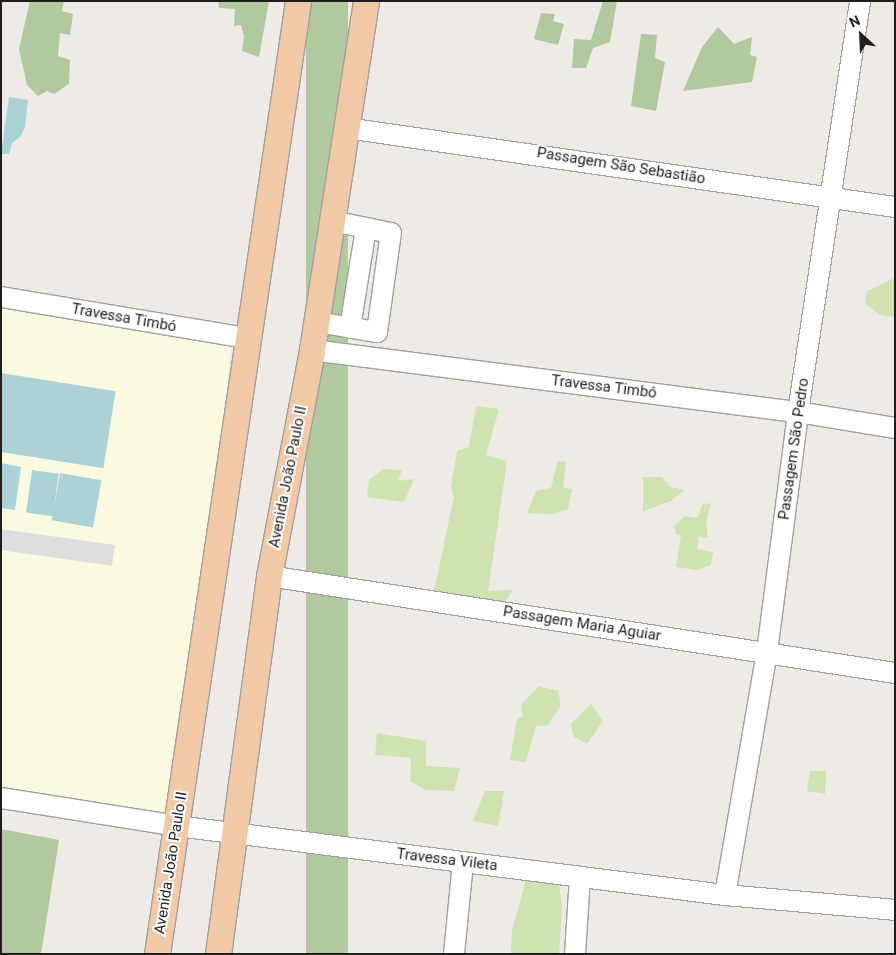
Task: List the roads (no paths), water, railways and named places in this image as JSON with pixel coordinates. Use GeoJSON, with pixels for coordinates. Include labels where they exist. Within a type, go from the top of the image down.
{"type":"FeatureCollection","features":[{"type":"Feature","properties":{"kind":"main road","name":"Avenida João Paulo II"},"geometry":{"type":"LineString","coordinates":[[157,954],[246,338],[298,1]]}},
{"type":"Feature","properties":{"kind":"main road","name":"Avenida João Paulo II"},"geometry":{"type":"LineString","coordinates":[[218,954],[269,576],[317,322],[366,1]]}},
{"type":"Feature","properties":{"kind":"street","name":"Passagem São Pedro"},"geometry":{"type":"LineString","coordinates":[[724,895],[767,652],[798,412],[860,1]]}},
{"type":"Feature","properties":{"kind":"street","name":"Passagem São Sebastião"},"geometry":{"type":"LineString","coordinates":[[346,128],[895,207]]}},
{"type":"Feature","properties":{"kind":"street"},"geometry":{"type":"LineString","coordinates":[[317,322],[377,332],[391,234],[332,222]]}},
{"type":"Feature","properties":{"kind":"street"},"geometry":{"type":"LineString","coordinates":[[350,328],[366,228]]}},
{"type":"Feature","properties":{"kind":"street","name":"Travessa Timbó"},"geometry":{"type":"LineString","coordinates":[[1,297],[246,338]]}},
{"type":"Feature","properties":{"kind":"street","name":"Travessa Timbó"},"geometry":{"type":"LineString","coordinates":[[312,350],[798,412],[895,428]]}},
{"type":"Feature","properties":{"kind":"street","name":"Passagem Maria Aguiar"},"geometry":{"type":"LineString","coordinates":[[269,576],[895,673]]}},
{"type":"Feature","properties":{"kind":"street","name":"Travessa Vileta"},"geometry":{"type":"LineString","coordinates":[[1,798],[177,826],[580,877],[724,895],[895,910]]}},
{"type":"Feature","properties":{"kind":"street"},"geometry":{"type":"LineString","coordinates":[[454,954],[463,862]]}},
{"type":"Feature","properties":{"kind":"street"},"geometry":{"type":"LineString","coordinates":[[575,954],[580,877]]}},
{"type":"Feature","properties":{"kind":"water"},"geometry":{"type":"Polygon","coordinates":[[[9,97],[28,100],[25,127],[21,136],[12,143],[9,154],[1,154],[9,97]]]}},
{"type":"Feature","properties":{"kind":"water"},"geometry":{"type":"Polygon","coordinates":[[[1,373],[116,391],[103,468],[1,452],[1,373]]]}},
{"type":"Feature","properties":{"kind":"water"},"geometry":{"type":"Polygon","coordinates":[[[1,463],[21,467],[15,510],[1,508],[1,463]]]}},
{"type":"Feature","properties":{"kind":"water"},"geometry":{"type":"Polygon","coordinates":[[[32,470],[59,474],[53,516],[26,513],[32,470]]]}},
{"type":"Feature","properties":{"kind":"water"},"geometry":{"type":"Polygon","coordinates":[[[60,473],[101,480],[93,528],[52,520],[60,473]]]}}]}
